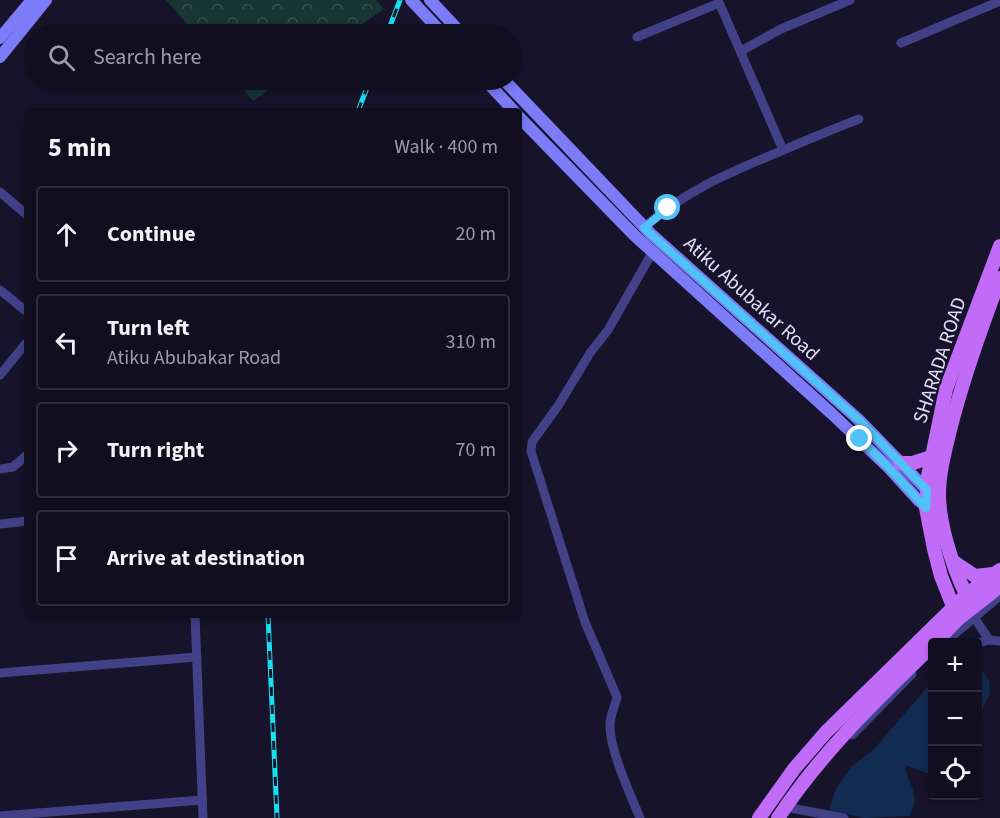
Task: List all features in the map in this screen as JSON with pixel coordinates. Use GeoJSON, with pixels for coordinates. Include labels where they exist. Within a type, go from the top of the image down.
{"type":"FeatureCollection","features":[{"type":"Feature","properties":{"kind":"main road","name":"SHARADA ROAD"},"geometry":{"type":"LineString","coordinates":[[933,493],[931,457],[946,389],[1000,246]]}},
{"type":"Feature","properties":{"kind":"main road"},"geometry":{"type":"LineString","coordinates":[[956,613],[936,558],[926,508],[943,462],[971,358],[1000,278]]}},
{"type":"Feature","properties":{"kind":"main road"},"geometry":{"type":"LineString","coordinates":[[900,463],[913,463],[931,457]]}},
{"type":"Feature","properties":{"kind":"main road"},"geometry":{"type":"LineString","coordinates":[[933,493],[953,561],[971,606]]}},
{"type":"Feature","properties":{"kind":"main road"},"geometry":{"type":"LineString","coordinates":[[953,561],[972,575],[998,576]]}},
{"type":"Feature","properties":{"kind":"main road"},"geometry":{"type":"LineString","coordinates":[[759,818],[794,769],[826,732],[956,613],[971,606],[998,576]]}},
{"type":"Feature","properties":{"kind":"main road"},"geometry":{"type":"LineString","coordinates":[[939,638],[956,613]]}},
{"type":"Feature","properties":{"kind":"main road"},"geometry":{"type":"LineString","coordinates":[[785,807],[838,740],[928,651]]}},
{"type":"Feature","properties":{"kind":"street"},"geometry":{"type":"LineString","coordinates":[[0,38],[32,0]]}},
{"type":"Feature","properties":{"kind":"street"},"geometry":{"type":"LineString","coordinates":[[26,24],[46,0]]}},
{"type":"Feature","properties":{"kind":"street"},"geometry":{"type":"LineString","coordinates":[[434,24],[415,4],[431,0],[453,24]]}},
{"type":"Feature","properties":{"kind":"street"},"geometry":{"type":"LineString","coordinates":[[741,51],[781,28],[850,0]]}},
{"type":"Feature","properties":{"kind":"street"},"geometry":{"type":"LineString","coordinates":[[637,37],[719,1],[783,150]]}},
{"type":"Feature","properties":{"kind":"street"},"geometry":{"type":"LineString","coordinates":[[900,43],[1000,1]]}},
{"type":"Feature","properties":{"kind":"street"},"geometry":{"type":"LineString","coordinates":[[0,55],[24,26]]}},
{"type":"Feature","properties":{"kind":"street"},"geometry":{"type":"LineString","coordinates":[[494,90],[511,108]]}},
{"type":"Feature","properties":{"kind":"street","name":"Atiku Abubakar Road"},"geometry":{"type":"LineString","coordinates":[[513,90],[644,228],[859,420],[900,463],[933,493]]}},
{"type":"Feature","properties":{"kind":"street"},"geometry":{"type":"LineString","coordinates":[[522,120],[652,253],[860,439],[926,508],[940,513]]}},
{"type":"Feature","properties":{"kind":"street"},"geometry":{"type":"LineString","coordinates":[[644,228],[699,187],[859,120]]}},
{"type":"Feature","properties":{"kind":"street"},"geometry":{"type":"LineString","coordinates":[[0,192],[24,212]]}},
{"type":"Feature","properties":{"kind":"street"},"geometry":{"type":"LineString","coordinates":[[640,818],[614,751],[610,721],[617,697],[585,622],[531,451],[532,442],[558,406],[590,353],[608,330],[652,253]]}},
{"type":"Feature","properties":{"kind":"street"},"geometry":{"type":"LineString","coordinates":[[0,290],[24,310]]}},
{"type":"Feature","properties":{"kind":"street"},"geometry":{"type":"LineString","coordinates":[[0,375],[24,346]]}},
{"type":"Feature","properties":{"kind":"street"},"geometry":{"type":"LineString","coordinates":[[0,469],[13,467],[24,458]]}},
{"type":"Feature","properties":{"kind":"street"},"geometry":{"type":"LineString","coordinates":[[0,524],[24,521]]}},
{"type":"Feature","properties":{"kind":"street"},"geometry":{"type":"LineString","coordinates":[[950,638],[971,606],[1000,596]]}},
{"type":"Feature","properties":{"kind":"street"},"geometry":{"type":"LineString","coordinates":[[971,606],[989,640]]}},
{"type":"Feature","properties":{"kind":"street"},"geometry":{"type":"LineString","coordinates":[[195,618],[203,818]]}},
{"type":"Feature","properties":{"kind":"street"},"geometry":{"type":"LineString","coordinates":[[954,635],[957,638]]}},
{"type":"Feature","properties":{"kind":"street"},"geometry":{"type":"LineString","coordinates":[[982,642],[1000,641]]}},
{"type":"Feature","properties":{"kind":"street"},"geometry":{"type":"LineString","coordinates":[[0,673],[197,657]]}},
{"type":"Feature","properties":{"kind":"street"},"geometry":{"type":"LineString","coordinates":[[785,807],[837,749],[928,659]]}},
{"type":"Feature","properties":{"kind":"street"},"geometry":{"type":"LineString","coordinates":[[0,816],[202,800]]}},
{"type":"Feature","properties":{"kind":"street"},"geometry":{"type":"LineString","coordinates":[[785,807],[844,818]]}},
{"type":"Feature","properties":{"kind":"green space"},"geometry":{"type":"Polygon","coordinates":[[[166,0],[376,0],[384,9],[362,24],[187,24],[166,0]]]}},
{"type":"Feature","properties":{"kind":"green space"},"geometry":{"type":"Polygon","coordinates":[[[244,90],[269,90],[253,101],[244,90]]]}},
{"type":"Feature","properties":{"kind":"water"},"geometry":{"type":"Polygon","coordinates":[[[982,670],[989,681],[990,694],[983,707],[982,728],[982,670]]]}},
{"type":"Feature","properties":{"kind":"water"},"geometry":{"type":"Polygon","coordinates":[[[928,687],[928,774],[905,765],[914,796],[913,809],[909,816],[864,818],[829,810],[836,788],[851,767],[874,749],[928,687]]]}},
{"type":"Feature","properties":{"kind":"railway"},"geometry":{"type":"LineString","coordinates":[[391,24],[400,0]]}},
{"type":"Feature","properties":{"kind":"railway"},"geometry":{"type":"LineString","coordinates":[[359,108],[366,90]]}},
{"type":"Feature","properties":{"kind":"railway"},"geometry":{"type":"LineString","coordinates":[[268,618],[277,818]]}},
{"type":"Feature","properties":{"kind":"route"},"geometry":{"type":"LineString","coordinates":[[668,208],[644,228],[859,420],[927,490],[926,508],[860,439]]}}]}
